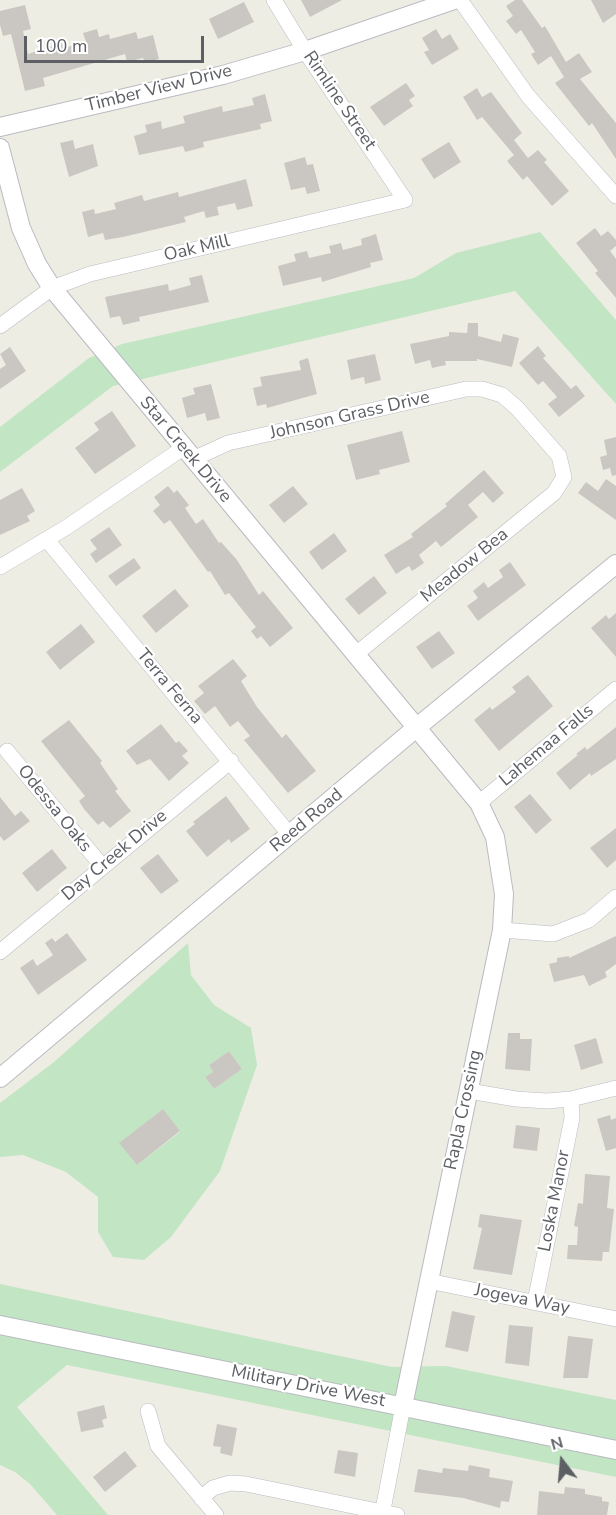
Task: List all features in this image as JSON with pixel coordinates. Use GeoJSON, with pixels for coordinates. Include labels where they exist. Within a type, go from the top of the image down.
{"type":"FeatureCollection","features":[{"type":"Feature","properties":{"kind":"street","name":"Rimline Street"},"geometry":{"type":"LineString","coordinates":[[274,0],[305,51],[405,200]]}},
{"type":"Feature","properties":{"kind":"street","name":"Timber View Drive"},"geometry":{"type":"LineString","coordinates":[[0,127],[223,75],[305,51],[454,0]]}},
{"type":"Feature","properties":{"kind":"street"},"geometry":{"type":"LineString","coordinates":[[460,0],[528,96],[616,196]]}},
{"type":"Feature","properties":{"kind":"street","name":"Star Creek Drive"},"geometry":{"type":"LineString","coordinates":[[0,148],[21,228],[37,264],[52,288],[416,728]]}},
{"type":"Feature","properties":{"kind":"street","name":"Oak Mill"},"geometry":{"type":"LineString","coordinates":[[0,326],[52,288],[90,274],[405,200]]}},
{"type":"Feature","properties":{"kind":"street","name":"Johnson Grass Drive"},"geometry":{"type":"LineString","coordinates":[[0,567],[188,453],[466,389],[482,389],[508,399],[559,456],[565,471]]}},
{"type":"Feature","properties":{"kind":"street","name":"Meadow Bea"},"geometry":{"type":"LineString","coordinates":[[356,654],[554,493],[562,484],[565,471]]}},
{"type":"Feature","properties":{"kind":"street","name":"Terra Ferna"},"geometry":{"type":"LineString","coordinates":[[47,540],[290,835]]}},
{"type":"Feature","properties":{"kind":"street","name":"Reed Road"},"geometry":{"type":"LineString","coordinates":[[0,1078],[416,728],[616,564]]}},
{"type":"Feature","properties":{"kind":"street","name":"Lahemaa Falls"},"geometry":{"type":"LineString","coordinates":[[479,803],[616,689]]}},
{"type":"Feature","properties":{"kind":"street","name":"Rapla Crossing"},"geometry":{"type":"LineString","coordinates":[[387,1514],[403,1406],[502,930],[504,894],[502,866],[495,837],[479,803],[416,728]]}},
{"type":"Feature","properties":{"kind":"street","name":"Odessa Oaks"},"geometry":{"type":"LineString","coordinates":[[7,751],[102,867]]}},
{"type":"Feature","properties":{"kind":"street","name":"Day Creek Drive"},"geometry":{"type":"LineString","coordinates":[[0,952],[231,761]]}},
{"type":"Feature","properties":{"kind":"street"},"geometry":{"type":"LineString","coordinates":[[502,930],[554,934],[589,920],[616,897]]}},
{"type":"Feature","properties":{"kind":"street"},"geometry":{"type":"LineString","coordinates":[[469,1091],[516,1099],[571,1099],[616,1088]]}},
{"type":"Feature","properties":{"kind":"street","name":"Loska Manor"},"geometry":{"type":"LineString","coordinates":[[535,1302],[572,1118],[571,1099]]}},
{"type":"Feature","properties":{"kind":"street","name":"Jogeva Way"},"geometry":{"type":"LineString","coordinates":[[428,1281],[616,1319]]}},
{"type":"Feature","properties":{"kind":"street","name":"Military Drive West"},"geometry":{"type":"LineString","coordinates":[[0,1325],[616,1449]]}},
{"type":"Feature","properties":{"kind":"street"},"geometry":{"type":"LineString","coordinates":[[148,1412],[158,1446],[216,1515]]}},
{"type":"Feature","properties":{"kind":"street"},"geometry":{"type":"LineString","coordinates":[[201,1498],[213,1488],[230,1483],[246,1484],[387,1514]]}},
{"type":"Feature","properties":{"kind":"green space"},"geometry":{"type":"Polygon","coordinates":[[[540,232],[616,320],[616,404],[515,291],[113,386],[0,472],[0,427],[89,358],[122,344],[414,278],[456,253],[540,232]]]}},
{"type":"Feature","properties":{"kind":"green space"},"geometry":{"type":"Polygon","coordinates":[[[188,943],[191,975],[214,1005],[251,1028],[257,1065],[220,1171],[171,1237],[144,1260],[113,1257],[98,1232],[98,1197],[66,1172],[23,1155],[0,1157],[0,1103],[54,1062],[188,943]],[[229,1051],[209,1065],[213,1072],[205,1077],[214,1089],[242,1069],[229,1051]],[[163,1109],[120,1143],[137,1165],[180,1132],[163,1109]]]}},
{"type":"Feature","properties":{"kind":"green space"},"geometry":{"type":"Polygon","coordinates":[[[0,1284],[392,1367],[446,1366],[616,1400],[616,1477],[67,1365],[17,1407],[108,1515],[57,1515],[30,1484],[15,1472],[0,1465],[0,1284]]]}},
{"type":"Feature","properties":{"kind":"building"},"geometry":{"type":"Polygon","coordinates":[[[301,0],[342,0],[310,17],[301,0]]]}},
{"type":"Feature","properties":{"kind":"building"},"geometry":{"type":"Polygon","coordinates":[[[515,0],[522,0],[542,28],[545,26],[566,62],[579,53],[592,72],[580,79],[616,123],[616,159],[592,123],[589,126],[555,83],[564,77],[551,56],[538,65],[531,54],[535,52],[521,30],[516,34],[506,21],[513,16],[506,6],[515,0]]]}},
{"type":"Feature","properties":{"kind":"building"},"geometry":{"type":"Polygon","coordinates":[[[591,0],[616,0],[616,14],[603,23],[591,0]]]}},
{"type":"Feature","properties":{"kind":"building"},"geometry":{"type":"Polygon","coordinates":[[[244,2],[254,22],[218,39],[209,19],[244,2]]]}},
{"type":"Feature","properties":{"kind":"building"},"geometry":{"type":"Polygon","coordinates":[[[25,5],[31,29],[23,31],[28,54],[62,43],[63,48],[86,42],[83,33],[97,29],[99,37],[109,34],[110,39],[136,32],[138,39],[153,35],[159,59],[145,63],[143,58],[127,62],[125,54],[43,78],[45,86],[25,91],[11,34],[3,36],[0,11],[25,5]]]}},
{"type":"Feature","properties":{"kind":"building"},"geometry":{"type":"Polygon","coordinates":[[[436,29],[442,39],[450,34],[459,49],[432,65],[424,52],[429,50],[422,38],[436,29]]]}},
{"type":"Feature","properties":{"kind":"building"},"geometry":{"type":"Polygon","coordinates":[[[406,83],[415,96],[409,100],[413,106],[384,126],[370,107],[406,83]]]}},
{"type":"Feature","properties":{"kind":"building"},"geometry":{"type":"Polygon","coordinates":[[[477,88],[482,97],[491,92],[522,133],[514,140],[528,158],[538,150],[547,160],[544,162],[569,191],[552,206],[527,176],[523,180],[507,161],[514,155],[482,117],[477,120],[463,97],[477,88]]]}},
{"type":"Feature","properties":{"kind":"building"},"geometry":{"type":"Polygon","coordinates":[[[265,94],[272,121],[260,124],[261,129],[203,142],[204,147],[185,152],[183,146],[139,155],[134,136],[147,132],[145,125],[161,121],[162,129],[185,123],[183,116],[222,106],[223,112],[254,105],[252,98],[265,94]]]}},
{"type":"Feature","properties":{"kind":"building"},"geometry":{"type":"Polygon","coordinates":[[[73,140],[75,149],[93,144],[98,166],[69,177],[60,143],[73,140]]]}},
{"type":"Feature","properties":{"kind":"building"},"geometry":{"type":"Polygon","coordinates":[[[449,142],[461,162],[434,179],[421,159],[449,142]]]}},
{"type":"Feature","properties":{"kind":"building"},"geometry":{"type":"Polygon","coordinates":[[[305,157],[307,165],[313,164],[320,191],[307,194],[305,187],[291,190],[284,163],[305,157]]]}},
{"type":"Feature","properties":{"kind":"building"},"geometry":{"type":"Polygon","coordinates":[[[246,179],[253,206],[237,210],[235,203],[217,207],[219,215],[206,218],[204,211],[184,217],[186,222],[123,237],[105,240],[103,233],[88,237],[82,212],[94,209],[95,214],[116,209],[114,203],[142,195],[144,201],[178,192],[179,197],[246,179]]]}},
{"type":"Feature","properties":{"kind":"building"},"geometry":{"type":"Polygon","coordinates":[[[595,228],[601,236],[608,231],[616,240],[616,246],[610,251],[616,259],[616,298],[595,273],[598,271],[576,243],[595,228]]]}},
{"type":"Feature","properties":{"kind":"building"},"geometry":{"type":"Polygon","coordinates":[[[376,234],[383,260],[370,263],[371,267],[322,282],[321,277],[283,286],[278,266],[296,261],[294,254],[307,251],[309,258],[331,253],[329,246],[341,243],[343,250],[362,245],[361,239],[376,234]]]}},
{"type":"Feature","properties":{"kind":"building"},"geometry":{"type":"Polygon","coordinates":[[[202,275],[209,302],[139,317],[140,321],[123,325],[120,316],[110,318],[105,297],[168,284],[169,291],[191,285],[189,278],[202,275]]]}},
{"type":"Feature","properties":{"kind":"building"},"geometry":{"type":"Polygon","coordinates":[[[468,323],[478,323],[478,336],[501,342],[503,334],[519,338],[512,367],[477,359],[477,361],[445,361],[446,365],[432,368],[430,360],[415,364],[410,344],[449,336],[449,332],[467,333],[468,323]]]}},
{"type":"Feature","properties":{"kind":"building"},"geometry":{"type":"Polygon","coordinates":[[[538,346],[546,356],[543,358],[571,389],[576,385],[585,396],[559,417],[548,404],[557,397],[543,381],[538,385],[519,363],[538,346]]]}},
{"type":"Feature","properties":{"kind":"building"},"geometry":{"type":"Polygon","coordinates":[[[10,347],[26,371],[0,389],[0,369],[6,365],[0,354],[10,347]]]}},
{"type":"Feature","properties":{"kind":"building"},"geometry":{"type":"Polygon","coordinates":[[[375,354],[381,380],[365,384],[364,377],[351,380],[347,360],[375,354]]]}},
{"type":"Feature","properties":{"kind":"building"},"geometry":{"type":"Polygon","coordinates":[[[308,358],[317,394],[267,408],[266,404],[257,406],[253,388],[262,386],[260,377],[301,370],[299,361],[308,358]]]}},
{"type":"Feature","properties":{"kind":"building"},"geometry":{"type":"Polygon","coordinates":[[[211,384],[220,418],[207,421],[205,413],[187,418],[182,398],[195,394],[193,388],[211,384]]]}},
{"type":"Feature","properties":{"kind":"building"},"geometry":{"type":"Polygon","coordinates":[[[112,411],[136,446],[95,474],[75,448],[99,430],[94,423],[112,411]]]}},
{"type":"Feature","properties":{"kind":"building"},"geometry":{"type":"Polygon","coordinates":[[[402,431],[410,462],[379,470],[380,474],[356,480],[347,445],[402,431]]]}},
{"type":"Feature","properties":{"kind":"building"},"geometry":{"type":"Polygon","coordinates":[[[616,437],[616,475],[612,476],[610,468],[603,470],[600,457],[607,455],[604,440],[616,437]]]}},
{"type":"Feature","properties":{"kind":"building"},"geometry":{"type":"Polygon","coordinates":[[[484,470],[504,493],[493,503],[483,492],[468,505],[478,517],[441,547],[436,541],[419,555],[424,563],[412,571],[409,566],[396,574],[384,555],[413,537],[411,534],[447,506],[445,504],[484,470]]]}},
{"type":"Feature","properties":{"kind":"building"},"geometry":{"type":"Polygon","coordinates":[[[606,479],[616,486],[616,520],[578,493],[586,482],[598,491],[606,479]]]}},
{"type":"Feature","properties":{"kind":"building"},"geometry":{"type":"Polygon","coordinates":[[[168,486],[174,493],[177,490],[189,505],[185,508],[196,524],[203,519],[219,543],[221,542],[237,560],[259,595],[263,591],[293,628],[270,647],[261,636],[257,639],[251,631],[256,627],[229,593],[225,595],[210,571],[208,572],[170,520],[164,524],[153,511],[160,505],[154,497],[168,486]]]}},
{"type":"Feature","properties":{"kind":"building"},"geometry":{"type":"Polygon","coordinates":[[[293,486],[308,504],[284,523],[269,505],[293,486]]]}},
{"type":"Feature","properties":{"kind":"building"},"geometry":{"type":"Polygon","coordinates":[[[22,488],[35,511],[27,516],[30,521],[0,535],[0,500],[22,488]]]}},
{"type":"Feature","properties":{"kind":"building"},"geometry":{"type":"Polygon","coordinates":[[[109,527],[122,545],[96,563],[90,554],[97,549],[90,540],[109,527]]]}},
{"type":"Feature","properties":{"kind":"building"},"geometry":{"type":"Polygon","coordinates":[[[334,533],[347,551],[322,570],[309,552],[334,533]]]}},
{"type":"Feature","properties":{"kind":"building"},"geometry":{"type":"Polygon","coordinates":[[[134,558],[141,568],[116,586],[108,576],[134,558]]]}},
{"type":"Feature","properties":{"kind":"building"},"geometry":{"type":"Polygon","coordinates":[[[510,562],[526,585],[478,621],[467,606],[478,598],[473,591],[484,582],[488,588],[503,577],[499,570],[510,562]]]}},
{"type":"Feature","properties":{"kind":"building"},"geometry":{"type":"Polygon","coordinates":[[[374,576],[387,593],[359,615],[345,599],[374,576]]]}},
{"type":"Feature","properties":{"kind":"building"},"geometry":{"type":"Polygon","coordinates":[[[175,589],[189,606],[156,633],[142,616],[175,589]]]}},
{"type":"Feature","properties":{"kind":"building"},"geometry":{"type":"Polygon","coordinates":[[[616,613],[616,657],[591,628],[606,615],[609,619],[616,613]]]}},
{"type":"Feature","properties":{"kind":"building"},"geometry":{"type":"Polygon","coordinates":[[[81,624],[95,642],[60,670],[46,652],[81,624]]]}},
{"type":"Feature","properties":{"kind":"building"},"geometry":{"type":"Polygon","coordinates":[[[439,631],[455,653],[432,669],[416,647],[439,631]]]}},
{"type":"Feature","properties":{"kind":"building"},"geometry":{"type":"Polygon","coordinates":[[[233,659],[247,676],[241,681],[257,707],[282,738],[286,734],[316,771],[288,793],[244,740],[250,736],[238,721],[230,727],[215,706],[205,714],[194,701],[204,693],[198,686],[233,659]]]}},
{"type":"Feature","properties":{"kind":"building"},"geometry":{"type":"Polygon","coordinates":[[[528,675],[553,706],[499,751],[474,720],[490,707],[492,710],[516,692],[512,687],[528,675]]]}},
{"type":"Feature","properties":{"kind":"building"},"geometry":{"type":"Polygon","coordinates":[[[69,720],[102,761],[100,763],[118,789],[115,791],[131,811],[110,828],[103,821],[98,825],[84,809],[79,801],[85,796],[41,741],[69,720]]]}},
{"type":"Feature","properties":{"kind":"building"},"geometry":{"type":"Polygon","coordinates":[[[161,724],[176,743],[179,741],[188,751],[182,756],[189,763],[169,781],[150,759],[137,765],[126,751],[161,724]]]}},
{"type":"Feature","properties":{"kind":"building"},"geometry":{"type":"Polygon","coordinates":[[[616,727],[616,759],[591,776],[590,773],[570,790],[556,773],[585,747],[587,750],[616,727]]]}},
{"type":"Feature","properties":{"kind":"building"},"geometry":{"type":"Polygon","coordinates":[[[530,794],[552,820],[536,834],[514,807],[530,794]]]}},
{"type":"Feature","properties":{"kind":"building"},"geometry":{"type":"Polygon","coordinates":[[[226,796],[250,829],[231,843],[229,839],[207,857],[186,831],[195,824],[193,822],[226,796]]]}},
{"type":"Feature","properties":{"kind":"building"},"geometry":{"type":"Polygon","coordinates":[[[0,797],[15,816],[21,811],[30,821],[4,841],[0,836],[0,797]]]}},
{"type":"Feature","properties":{"kind":"building"},"geometry":{"type":"Polygon","coordinates":[[[616,828],[616,860],[607,868],[590,848],[616,828]]]}},
{"type":"Feature","properties":{"kind":"building"},"geometry":{"type":"Polygon","coordinates":[[[52,849],[67,868],[37,892],[22,873],[52,849]]]}},
{"type":"Feature","properties":{"kind":"building"},"geometry":{"type":"Polygon","coordinates":[[[158,854],[179,881],[161,894],[140,868],[158,854]]]}},
{"type":"Feature","properties":{"kind":"building"},"geometry":{"type":"Polygon","coordinates":[[[67,933],[87,960],[38,995],[20,968],[33,959],[37,966],[53,955],[45,943],[52,938],[55,942],[67,933]]]}},
{"type":"Feature","properties":{"kind":"building"},"geometry":{"type":"Polygon","coordinates":[[[616,936],[616,964],[605,972],[607,977],[589,986],[584,975],[554,982],[549,964],[557,962],[557,958],[569,956],[569,958],[616,936]]]}},
{"type":"Feature","properties":{"kind":"building"},"geometry":{"type":"Polygon","coordinates":[[[508,1033],[520,1033],[520,1039],[532,1039],[530,1071],[505,1069],[508,1033]]]}},
{"type":"Feature","properties":{"kind":"building"},"geometry":{"type":"Polygon","coordinates":[[[596,1038],[603,1063],[581,1070],[574,1045],[596,1038]]]}},
{"type":"Feature","properties":{"kind":"building"},"geometry":{"type":"Polygon","coordinates":[[[229,1051],[242,1069],[214,1089],[205,1077],[213,1072],[209,1065],[229,1051]]]}},
{"type":"Feature","properties":{"kind":"building"},"geometry":{"type":"Polygon","coordinates":[[[163,1109],[180,1131],[137,1165],[119,1143],[163,1109]]]}},
{"type":"Feature","properties":{"kind":"building"},"geometry":{"type":"Polygon","coordinates":[[[610,1115],[611,1120],[616,1118],[616,1148],[606,1151],[597,1119],[610,1115]]]}},
{"type":"Feature","properties":{"kind":"building"},"geometry":{"type":"Polygon","coordinates":[[[516,1125],[540,1128],[537,1151],[513,1148],[516,1125]]]}},
{"type":"Feature","properties":{"kind":"building"},"geometry":{"type":"Polygon","coordinates":[[[585,1174],[610,1176],[607,1208],[614,1209],[609,1252],[603,1252],[602,1261],[567,1259],[568,1245],[577,1245],[578,1227],[574,1226],[578,1203],[583,1204],[585,1174]]]}},
{"type":"Feature","properties":{"kind":"building"},"geometry":{"type":"Polygon","coordinates":[[[480,1214],[522,1220],[512,1275],[473,1269],[482,1228],[478,1227],[480,1214]]]}},
{"type":"Feature","properties":{"kind":"building"},"geometry":{"type":"Polygon","coordinates":[[[452,1311],[475,1316],[468,1352],[445,1347],[452,1311]]]}},
{"type":"Feature","properties":{"kind":"building"},"geometry":{"type":"Polygon","coordinates":[[[509,1325],[533,1327],[529,1366],[505,1363],[509,1325]]]}},
{"type":"Feature","properties":{"kind":"building"},"geometry":{"type":"Polygon","coordinates":[[[568,1336],[593,1339],[588,1378],[563,1378],[568,1336]]]}},
{"type":"Feature","properties":{"kind":"building"},"geometry":{"type":"Polygon","coordinates":[[[104,1405],[107,1418],[102,1420],[104,1427],[81,1432],[77,1412],[104,1405]]]}},
{"type":"Feature","properties":{"kind":"building"},"geometry":{"type":"Polygon","coordinates":[[[217,1424],[237,1428],[232,1456],[220,1453],[221,1447],[213,1446],[217,1424]]]}},
{"type":"Feature","properties":{"kind":"building"},"geometry":{"type":"Polygon","coordinates":[[[338,1450],[358,1453],[355,1477],[334,1473],[338,1450]]]}},
{"type":"Feature","properties":{"kind":"building"},"geometry":{"type":"Polygon","coordinates":[[[125,1451],[137,1466],[105,1492],[93,1477],[125,1451]]]}},
{"type":"Feature","properties":{"kind":"building"},"geometry":{"type":"Polygon","coordinates":[[[469,1465],[490,1469],[489,1477],[513,1481],[509,1502],[501,1501],[500,1508],[463,1498],[414,1492],[418,1469],[442,1473],[443,1468],[468,1471],[469,1465]]]}},
{"type":"Feature","properties":{"kind":"building"},"geometry":{"type":"Polygon","coordinates":[[[565,1487],[585,1489],[585,1494],[602,1497],[602,1501],[609,1502],[607,1515],[537,1515],[539,1491],[564,1494],[565,1487]]]}}]}
